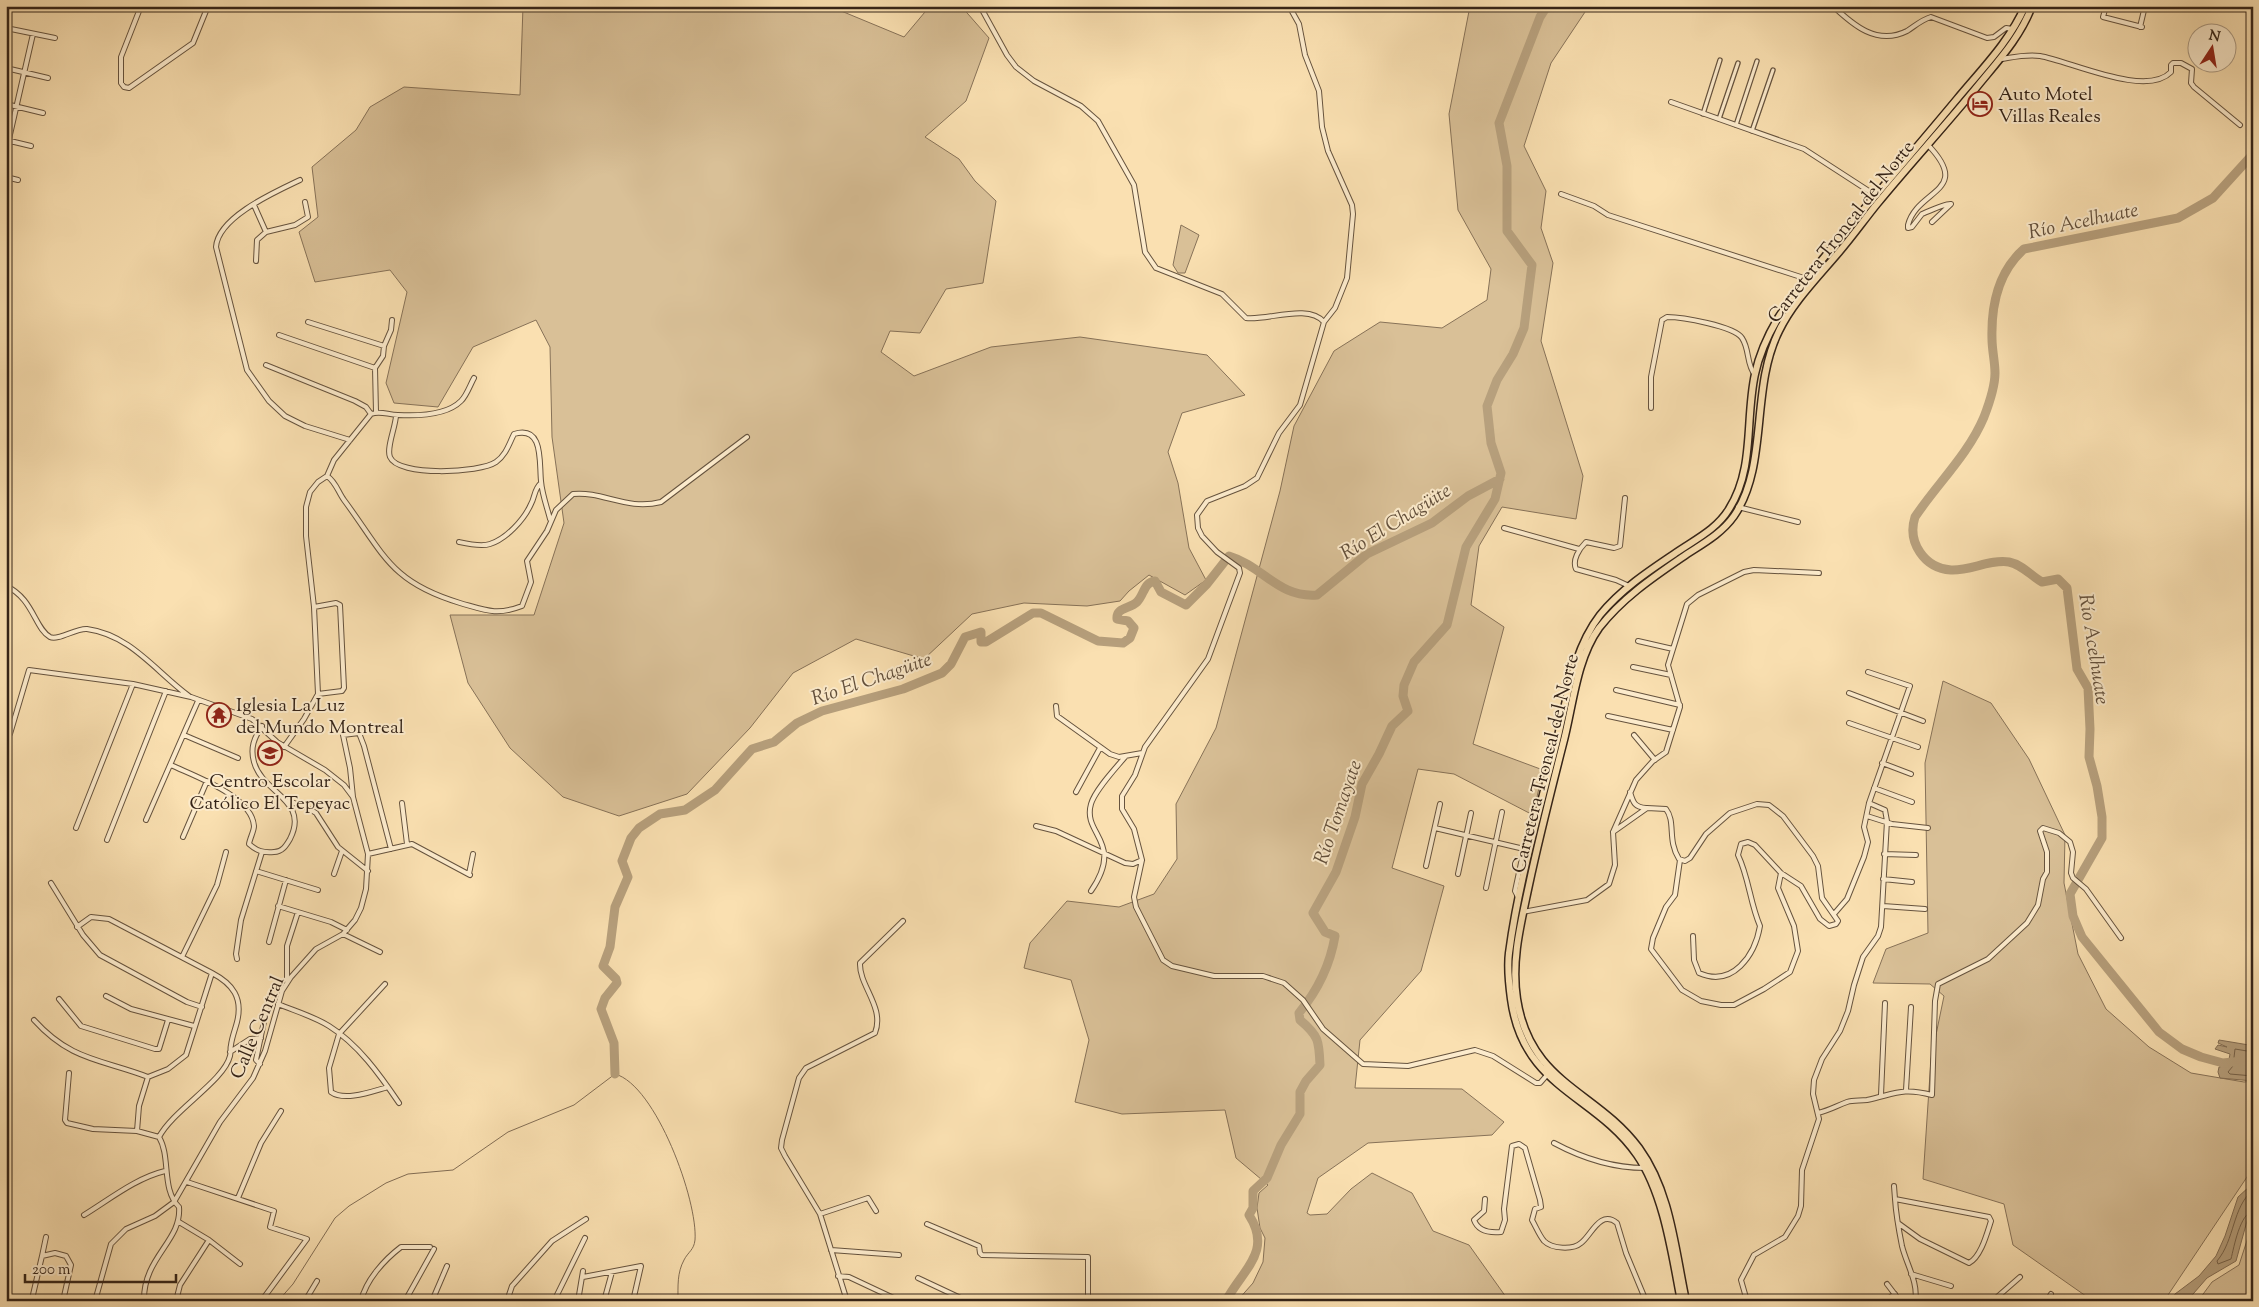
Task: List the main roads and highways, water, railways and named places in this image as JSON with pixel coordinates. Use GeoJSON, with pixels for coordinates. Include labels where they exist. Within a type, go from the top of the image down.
{"type":"FeatureCollection","features":[{"type":"Feature","properties":{"kind":"main road","name":"Carretera Troncal del Norte"},"geometry":{"type":"LineString","coordinates":[[1686,1301],[1668,1211],[1654,1172],[1626,1132],[1547,1075],[1533,1058],[1523,1039],[1510,995],[1508,961],[1520,899],[1536,822],[1578,656],[1598,618],[1631,585],[1710,530],[1726,513],[1735,497],[1747,457],[1755,375],[1772,328],[1807,278],[2013,29],[2024,6]]}},
{"type":"Feature","properties":{"kind":"main road","name":"Carretera Troncal del Norte"},"geometry":{"type":"LineString","coordinates":[[1558,1082],[1536,1051],[1525,1030],[1519,1009],[1514,963],[1542,826],[1584,658],[1600,628],[1616,608],[1637,590],[1718,533],[1738,507],[1754,462],[1764,373],[1782,325],[1872,209],[1999,59],[2022,29],[2032,6]]}},
{"type":"Feature","properties":{"kind":"main road","name":"Carretera Troncal del Norte"},"geometry":{"type":"LineString","coordinates":[[1577,1097],[1621,1136],[1645,1168],[1660,1203],[1681,1301]]}},
{"type":"Feature","properties":{"kind":"water"},"geometry":{"type":"Polygon","coordinates":[[[2219,1040],[2249,1045],[2253,1048],[2253,1081],[2220,1078],[2219,1067],[2228,1065],[2230,1054],[2215,1049],[2218,1045],[2227,1047],[2218,1043],[2219,1040]]]}},
{"type":"Feature","properties":{"kind":"water"},"geometry":{"type":"Polygon","coordinates":[[[2253,1169],[2253,1213],[2247,1221],[2236,1261],[2207,1278],[2187,1301],[2172,1301],[2175,1294],[2199,1276],[2216,1256],[2238,1197],[2250,1186],[2253,1169]]]}},
{"type":"Feature","properties":{"kind":"waterway","name":"Río Tomayate"},"geometry":{"type":"LineString","coordinates":[[1226,1301],[1247,1270],[1256,1250],[1258,1240],[1256,1228],[1249,1215],[1253,1208],[1253,1191],[1267,1178],[1281,1145],[1300,1114],[1300,1092],[1306,1081],[1320,1065],[1317,1040],[1311,1030],[1300,1020],[1299,1013],[1322,977],[1330,957],[1335,936],[1325,932],[1313,913],[1336,872],[1355,817],[1362,784],[1392,726],[1408,711],[1403,696],[1404,685],[1414,662],[1447,625],[1466,547],[1495,499],[1501,473],[1491,443],[1487,406],[1497,380],[1513,354],[1524,328],[1532,265],[1507,231],[1507,166],[1499,123],[1540,17],[1547,6]]}},
{"type":"Feature","properties":{"kind":"waterway","name":"Río Acelhuate"},"geometry":{"type":"LineString","coordinates":[[2253,154],[2213,198],[2178,218],[2024,249],[2015,258],[2003,278],[1995,301],[1992,326],[1995,378],[1984,417],[1970,444],[1915,517],[1913,526],[1913,536],[1920,552],[1926,559],[1941,568],[1958,570],[1995,562],[2009,562],[2023,568],[2042,582],[2058,579],[2067,588],[2077,669],[2088,688],[2089,757],[2097,786],[2102,817],[2102,838],[2070,894],[2073,916],[2082,937],[2159,1032],[2182,1049],[2201,1057],[2223,1063],[2253,1060]]}},
{"type":"Feature","properties":{"kind":"waterway","name":"Río El Chagüite"},"geometry":{"type":"LineString","coordinates":[[615,1074],[614,1043],[601,1009],[605,998],[617,983],[616,979],[603,966],[610,947],[615,907],[628,877],[622,861],[631,838],[639,828],[660,814],[685,810],[715,790],[752,749],[774,742],[797,723],[822,711],[903,689],[942,673],[951,664],[965,637],[981,632],[981,642],[986,642],[1033,613],[1041,613],[1098,641],[1123,643],[1130,638],[1134,628],[1128,621],[1117,619],[1117,615],[1121,610],[1137,602],[1146,586],[1155,581],[1161,592],[1186,605],[1207,584],[1229,556],[1252,567],[1281,587],[1292,592],[1303,595],[1317,595],[1367,554],[1432,523],[1468,496],[1500,479]]}},
{"type":"Feature","properties":{"kind":"waterway"},"geometry":{"type":"LineString","coordinates":[[278,1301],[293,1284],[335,1218],[349,1206],[386,1183],[408,1174],[453,1170],[508,1132],[574,1105],[615,1074],[630,1083],[645,1099],[659,1121],[682,1173],[690,1199],[695,1240],[680,1270],[678,1301]]}},
{"type":"Feature","properties":{"kind":"place","name":"Auto Motel Villas Reales"},"geometry":{"type":"Point","coordinates":[1980,104]}},
{"type":"Feature","properties":{"kind":"place","name":"Iglesia La Luz del Mundo Montreal"},"geometry":{"type":"Point","coordinates":[219,715]}},
{"type":"Feature","properties":{"kind":"place","name":"Centro Escolar Católico El Tepeyac"},"geometry":{"type":"Point","coordinates":[270,753]}}]}
